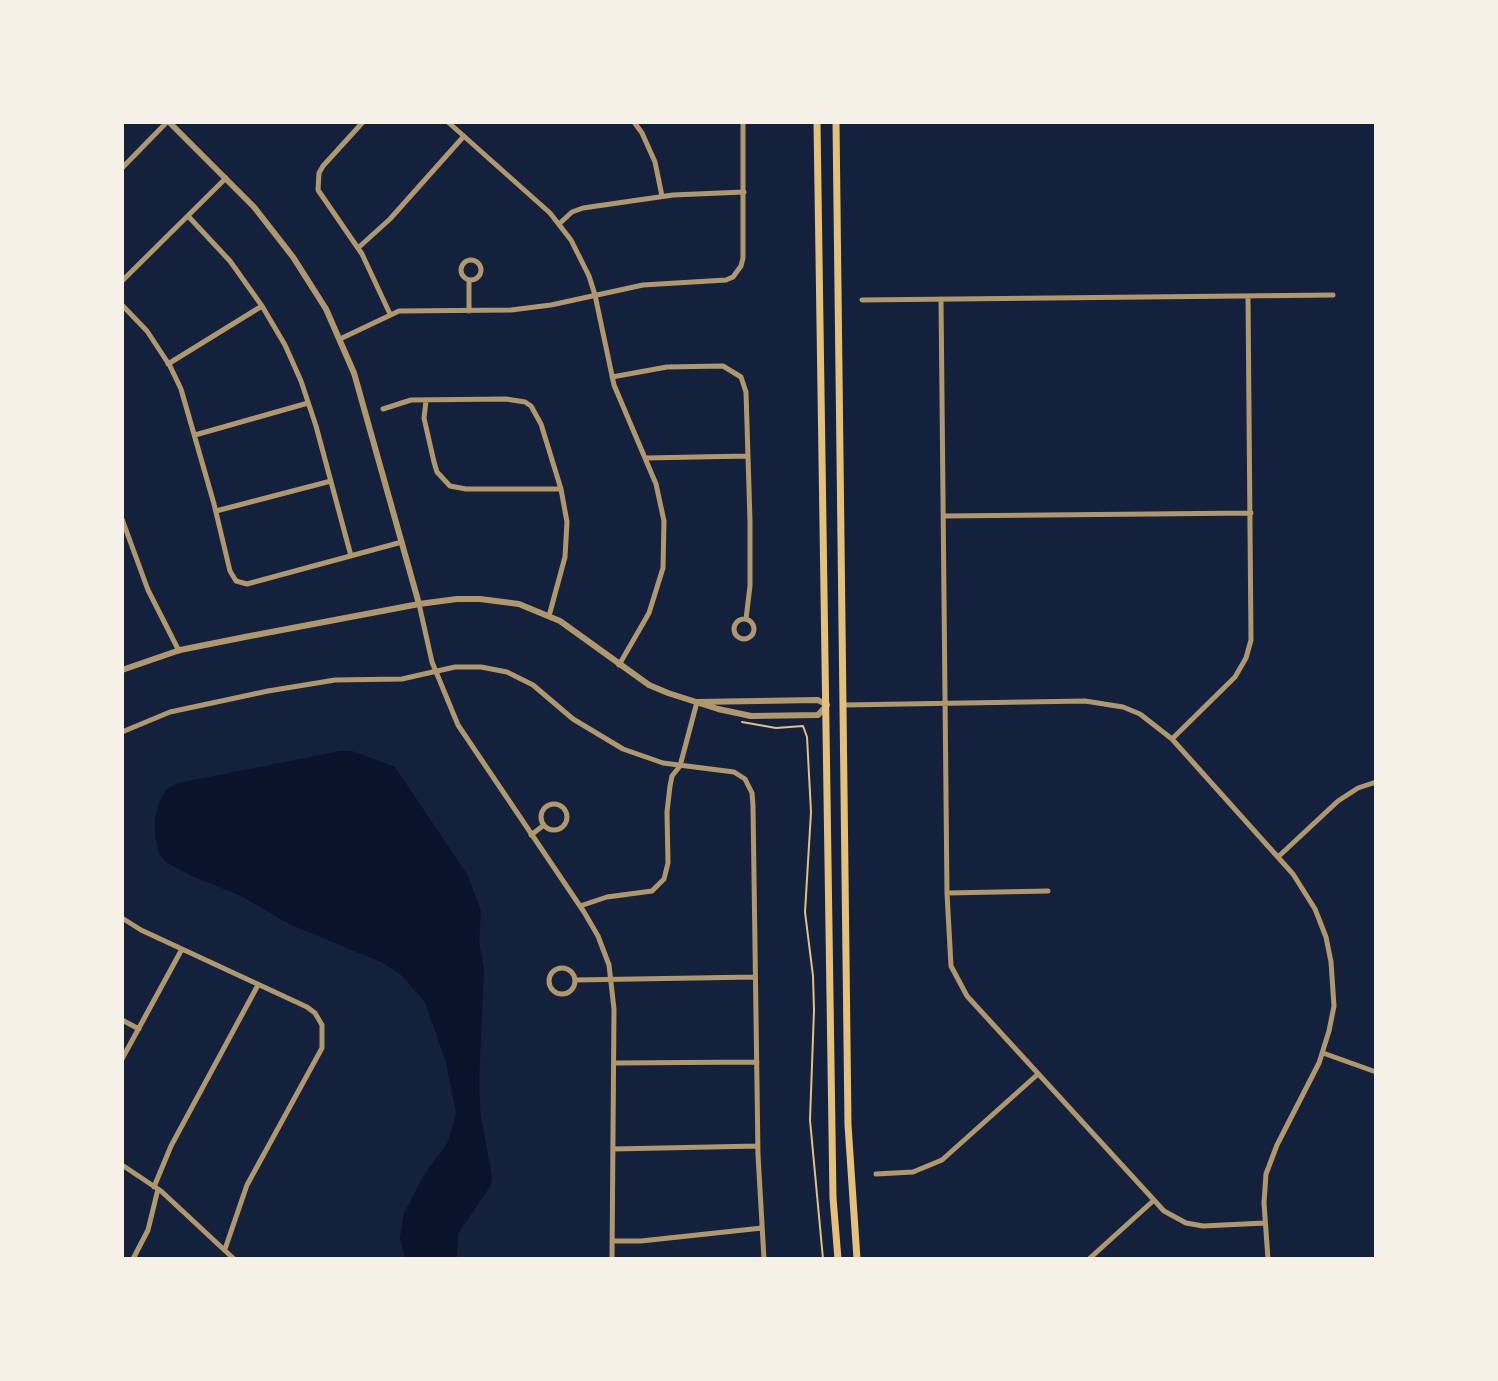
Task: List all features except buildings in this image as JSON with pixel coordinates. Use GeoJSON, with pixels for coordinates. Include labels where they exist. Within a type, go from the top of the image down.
{"type":"FeatureCollection","features":[{"type":"Feature","properties":{"kind":"main road"},"geometry":{"type":"LineString","coordinates":[[817,122],[833,1198],[838,1259]]}},
{"type":"Feature","properties":{"kind":"main road"},"geometry":{"type":"LineString","coordinates":[[836,122],[848,1125],[857,1259]]}},
{"type":"Feature","properties":{"kind":"main road"},"geometry":{"type":"LineString","coordinates":[[827,705],[844,705]]}},
{"type":"Feature","properties":{"kind":"street"},"geometry":{"type":"LineString","coordinates":[[122,168],[168,122],[254,207],[293,257],[326,309],[340,339],[358,385],[419,604],[434,671],[463,734],[598,936],[611,980],[612,1259]]}},
{"type":"Feature","properties":{"kind":"street"},"geometry":{"type":"LineString","coordinates":[[363,122],[323,166],[318,182],[321,197],[358,248],[390,314]]}},
{"type":"Feature","properties":{"kind":"street"},"geometry":{"type":"LineString","coordinates":[[448,122],[559,224],[582,259],[595,295],[612,377],[656,484],[664,521],[663,568],[649,613],[619,665]]}},
{"type":"Feature","properties":{"kind":"street"},"geometry":{"type":"LineString","coordinates":[[634,122],[655,162],[662,196]]}},
{"type":"Feature","properties":{"kind":"street"},"geometry":{"type":"LineString","coordinates":[[340,339],[390,314],[412,309],[469,312],[532,307],[643,285],[718,281],[733,277],[743,258],[743,122]]}},
{"type":"Feature","properties":{"kind":"street"},"geometry":{"type":"LineString","coordinates":[[358,248],[390,219],[464,136]]}},
{"type":"Feature","properties":{"kind":"street"},"geometry":{"type":"LineString","coordinates":[[122,281],[226,178]]}},
{"type":"Feature","properties":{"kind":"street"},"geometry":{"type":"LineString","coordinates":[[559,224],[577,210],[662,196],[744,192]]}},
{"type":"Feature","properties":{"kind":"street"},"geometry":{"type":"LineString","coordinates":[[188,216],[230,261],[285,345],[308,403],[351,556]]}},
{"type":"Feature","properties":{"kind":"street"},"geometry":{"type":"LineString","coordinates":[[472,259],[480,264],[481,271],[476,279],[469,280],[463,277],[460,267],[472,259]]}},
{"type":"Feature","properties":{"kind":"street"},"geometry":{"type":"LineString","coordinates":[[469,280],[469,312]]}},
{"type":"Feature","properties":{"kind":"street"},"geometry":{"type":"LineString","coordinates":[[862,300],[1333,295]]}},
{"type":"Feature","properties":{"kind":"street"},"geometry":{"type":"LineString","coordinates":[[1172,739],[1229,685],[1246,658],[1251,631],[1248,296]]}},
{"type":"Feature","properties":{"kind":"street"},"geometry":{"type":"LineString","coordinates":[[941,299],[947,893],[949,958],[956,980],[967,996],[1153,1201],[1171,1216],[1194,1225],[1265,1223]]}},
{"type":"Feature","properties":{"kind":"street"},"geometry":{"type":"LineString","coordinates":[[122,305],[147,331],[181,389],[232,577],[247,584],[402,542]]}},
{"type":"Feature","properties":{"kind":"street"},"geometry":{"type":"LineString","coordinates":[[168,364],[262,306]]}},
{"type":"Feature","properties":{"kind":"street"},"geometry":{"type":"LineString","coordinates":[[612,377],[667,367],[723,366],[741,377],[746,392],[748,456],[750,586],[746,619]]}},
{"type":"Feature","properties":{"kind":"street"},"geometry":{"type":"LineString","coordinates":[[383,409],[403,401],[506,399],[531,406],[541,424],[561,489],[567,522],[561,575],[549,616]]}},
{"type":"Feature","properties":{"kind":"street"},"geometry":{"type":"LineString","coordinates":[[426,401],[424,418],[434,462],[443,480],[450,486],[466,489],[561,489]]}},
{"type":"Feature","properties":{"kind":"street"},"geometry":{"type":"LineString","coordinates":[[195,435],[308,403]]}},
{"type":"Feature","properties":{"kind":"street"},"geometry":{"type":"LineString","coordinates":[[646,458],[748,456]]}},
{"type":"Feature","properties":{"kind":"street"},"geometry":{"type":"LineString","coordinates":[[216,511],[331,481]]}},
{"type":"Feature","properties":{"kind":"street"},"geometry":{"type":"LineString","coordinates":[[944,516],[1251,513]]}},
{"type":"Feature","properties":{"kind":"street"},"geometry":{"type":"LineString","coordinates":[[122,519],[148,590],[179,651]]}},
{"type":"Feature","properties":{"kind":"street"},"geometry":{"type":"LineString","coordinates":[[122,670],[179,651],[419,604],[457,599],[500,600],[549,616],[576,630],[649,685],[697,702],[751,716],[818,715],[827,705],[818,700],[697,702]]}},
{"type":"Feature","properties":{"kind":"street"},"geometry":{"type":"LineString","coordinates":[[746,619],[754,625],[754,632],[748,639],[742,639],[734,632],[734,625],[746,619]]}},
{"type":"Feature","properties":{"kind":"street"},"geometry":{"type":"LineString","coordinates":[[122,732],[170,712],[236,697],[324,682],[402,679],[469,666],[507,672],[533,685],[573,719],[607,741],[644,757],[680,766],[734,772],[745,779],[750,785],[753,806],[758,1146],[764,1259]]}},
{"type":"Feature","properties":{"kind":"street"},"geometry":{"type":"LineString","coordinates":[[580,906],[607,897],[646,893],[659,886],[667,872],[667,812],[672,776],[680,766],[697,702]]}},
{"type":"Feature","properties":{"kind":"street"},"geometry":{"type":"LineString","coordinates":[[844,705],[1106,702],[1140,714],[1172,739],[1278,857],[1309,898],[1329,949],[1334,1006],[1323,1053],[1269,1165],[1263,1192],[1268,1259]]}},
{"type":"Feature","properties":{"kind":"street"},"geometry":{"type":"LineString","coordinates":[[1278,857],[1338,801],[1358,788],[1376,782]]}},
{"type":"Feature","properties":{"kind":"street"},"geometry":{"type":"LineString","coordinates":[[553,805],[564,810],[567,817],[562,828],[550,830],[544,825],[542,817],[545,809],[553,805]]}},
{"type":"Feature","properties":{"kind":"street"},"geometry":{"type":"LineString","coordinates":[[531,835],[544,825]]}},
{"type":"Feature","properties":{"kind":"street"},"geometry":{"type":"LineString","coordinates":[[947,893],[1048,891]]}},
{"type":"Feature","properties":{"kind":"street"},"geometry":{"type":"LineString","coordinates":[[122,918],[315,1013],[322,1025],[322,1048],[247,1185],[225,1249]]}},
{"type":"Feature","properties":{"kind":"street"},"geometry":{"type":"LineString","coordinates":[[122,1059],[182,949]]}},
{"type":"Feature","properties":{"kind":"street"},"geometry":{"type":"LineString","coordinates":[[562,968],[569,970],[575,980],[572,989],[561,993],[553,989],[550,981],[552,973],[562,968]]}},
{"type":"Feature","properties":{"kind":"street"},"geometry":{"type":"LineString","coordinates":[[575,980],[755,977]]}},
{"type":"Feature","properties":{"kind":"street"},"geometry":{"type":"LineString","coordinates":[[133,1259],[148,1230],[156,1188],[171,1146],[258,985]]}},
{"type":"Feature","properties":{"kind":"street"},"geometry":{"type":"LineString","coordinates":[[122,1020],[139,1029]]}},
{"type":"Feature","properties":{"kind":"street"},"geometry":{"type":"LineString","coordinates":[[1323,1053],[1376,1072]]}},
{"type":"Feature","properties":{"kind":"street"},"geometry":{"type":"LineString","coordinates":[[613,1063],[757,1062]]}},
{"type":"Feature","properties":{"kind":"street"},"geometry":{"type":"LineString","coordinates":[[876,1174],[913,1172],[942,1160],[1038,1074]]}},
{"type":"Feature","properties":{"kind":"street"},"geometry":{"type":"LineString","coordinates":[[613,1149],[758,1146]]}},
{"type":"Feature","properties":{"kind":"street"},"geometry":{"type":"LineString","coordinates":[[122,1165],[156,1188],[225,1249],[231,1258]]}},
{"type":"Feature","properties":{"kind":"street"},"geometry":{"type":"LineString","coordinates":[[1089,1259],[1153,1201]]}},
{"type":"Feature","properties":{"kind":"street"},"geometry":{"type":"LineString","coordinates":[[612,1241],[641,1241],[762,1228]]}},
{"type":"Feature","properties":{"kind":"path"},"geometry":{"type":"LineString","coordinates":[[742,722],[776,728],[803,726],[807,737],[811,841],[805,912],[814,1010],[810,1120],[823,1259]]}},
{"type":"Feature","properties":{"kind":"water"},"geometry":{"type":"Polygon","coordinates":[[[352,751],[395,767],[467,874],[481,911],[479,941],[484,969],[479,1086],[481,1117],[492,1176],[491,1185],[458,1234],[457,1259],[405,1259],[400,1238],[404,1213],[424,1175],[448,1142],[456,1113],[446,1063],[425,1002],[400,974],[381,962],[289,924],[241,896],[167,863],[160,855],[155,838],[155,817],[160,801],[167,789],[178,783],[352,751]]]}}]}
